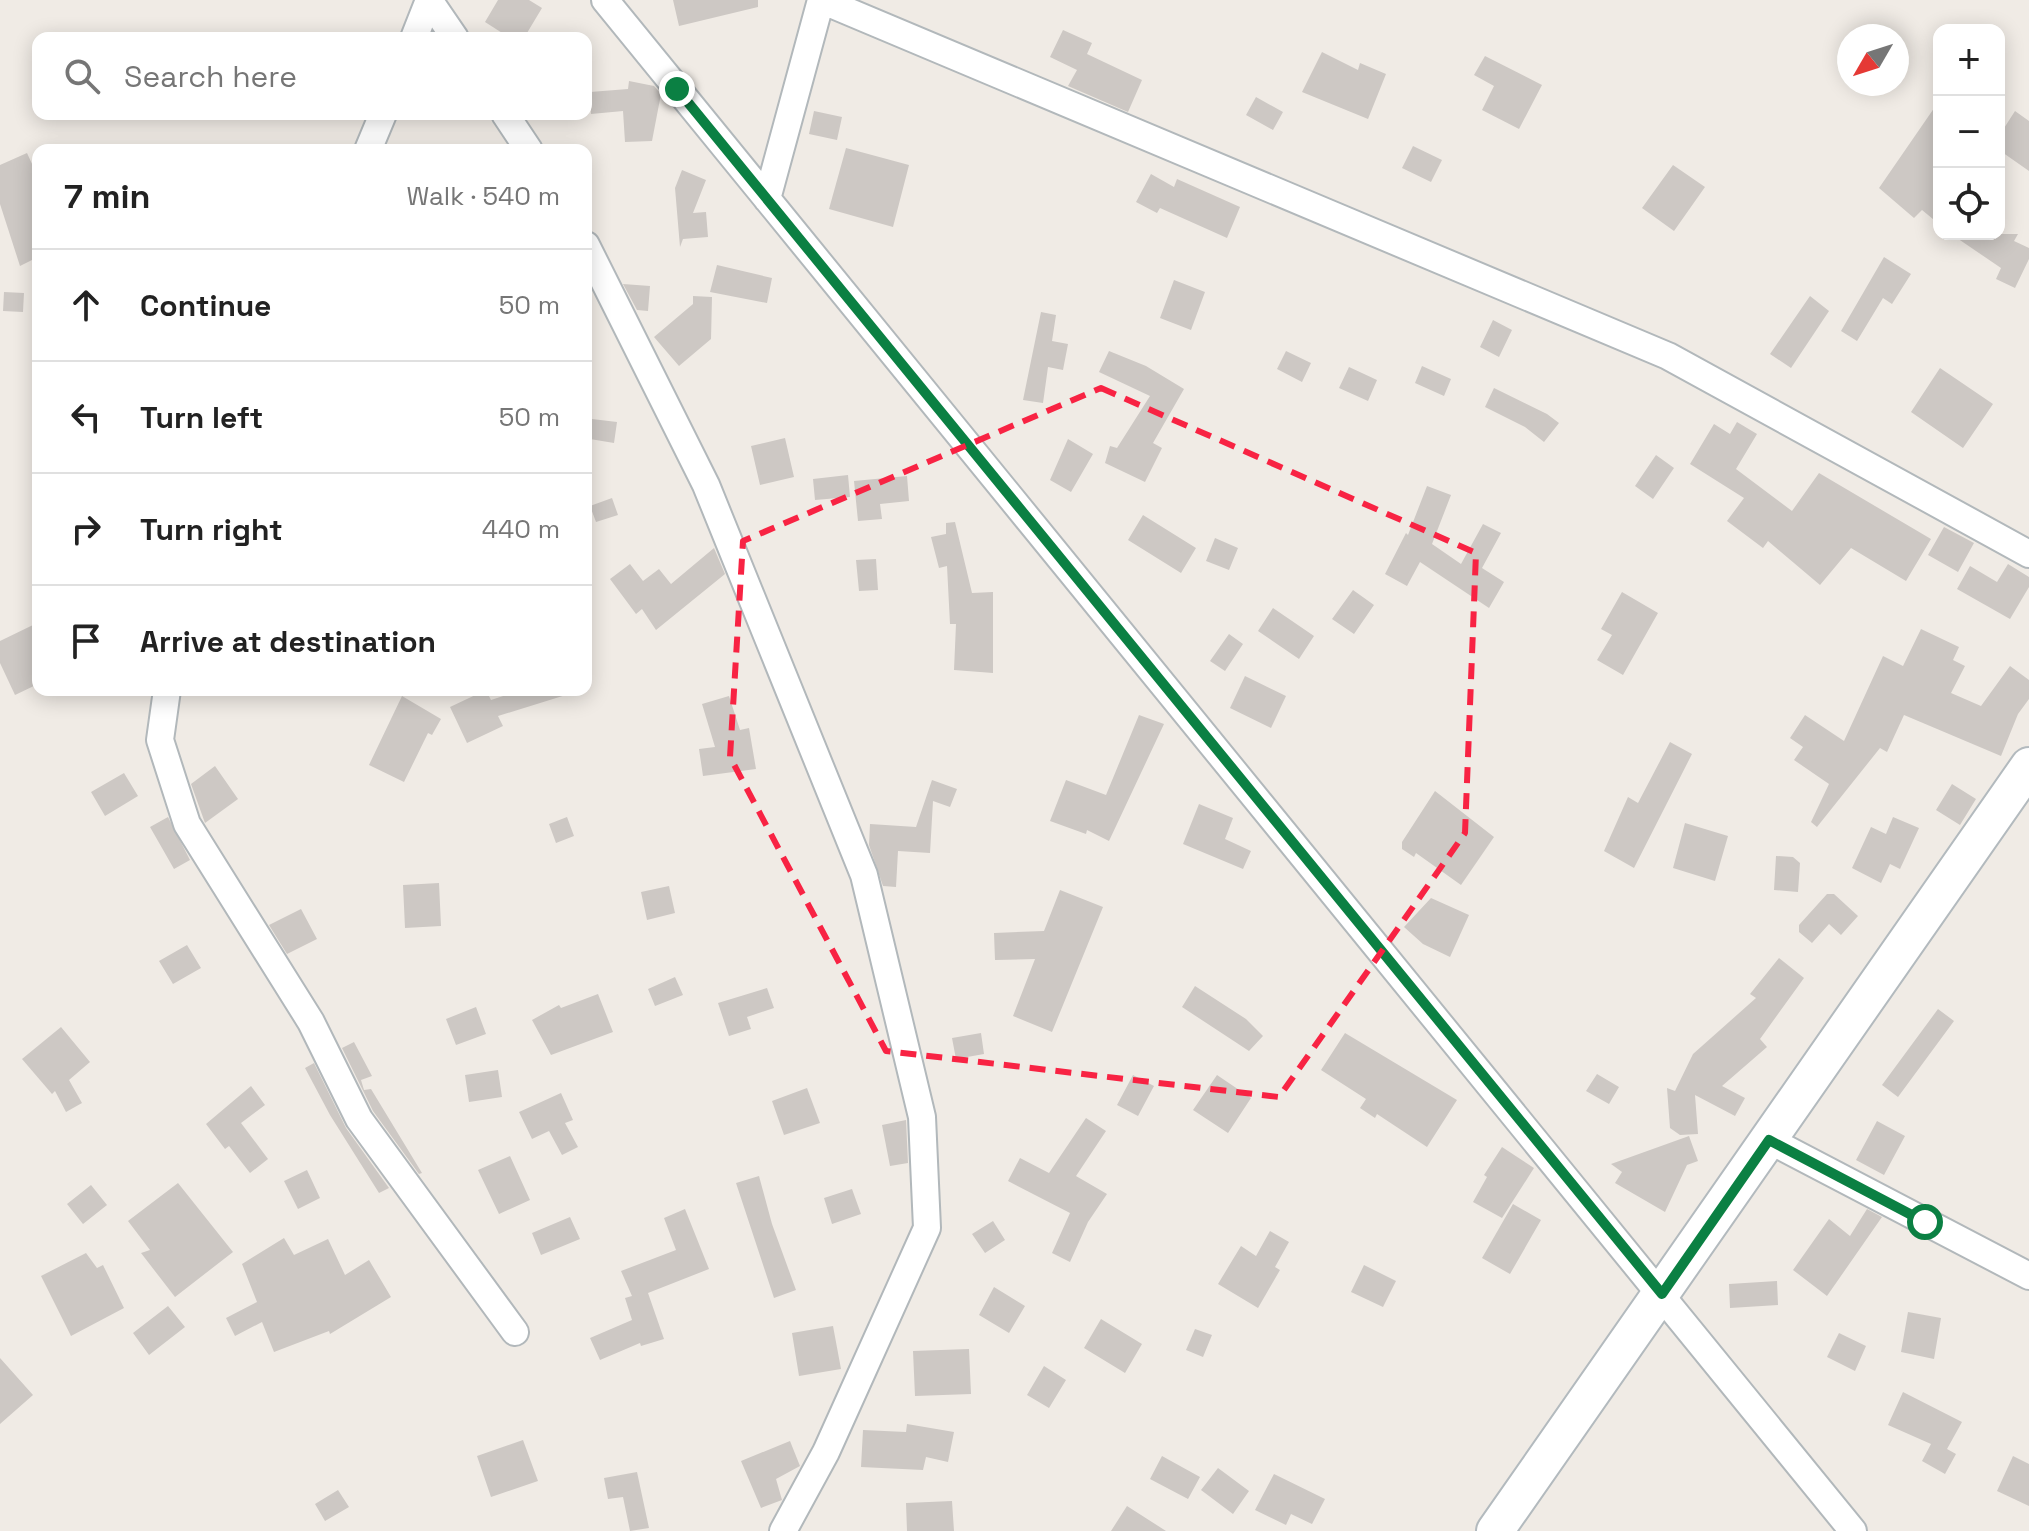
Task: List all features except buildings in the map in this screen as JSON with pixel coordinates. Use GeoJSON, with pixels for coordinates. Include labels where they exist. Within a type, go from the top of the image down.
{"type":"FeatureCollection","features":[{"type":"Feature","properties":{"kind":"street"},"geometry":{"type":"LineString","coordinates":[[416,32],[429,0],[451,32]]}},
{"type":"Feature","properties":{"kind":"street"},"geometry":{"type":"LineString","coordinates":[[605,0],[1853,1531]]}},
{"type":"Feature","properties":{"kind":"street"},"geometry":{"type":"LineString","coordinates":[[767,199],[821,0],[1668,356],[2029,554]]}},
{"type":"Feature","properties":{"kind":"street"},"geometry":{"type":"LineString","coordinates":[[370,144],[380,120]]}},
{"type":"Feature","properties":{"kind":"street"},"geometry":{"type":"LineString","coordinates":[[509,120],[525,144]]}},
{"type":"Feature","properties":{"kind":"street"},"geometry":{"type":"LineString","coordinates":[[592,257],[706,485],[864,875],[922,1117],[927,1228],[826,1452],[783,1531]]}},
{"type":"Feature","properties":{"kind":"street"},"geometry":{"type":"LineString","coordinates":[[166,696],[160,740],[187,824],[311,1022],[359,1119],[515,1332]]}},
{"type":"Feature","properties":{"kind":"street"},"geometry":{"type":"LineString","coordinates":[[1495,1531],[2029,766]]}},
{"type":"Feature","properties":{"kind":"street"},"geometry":{"type":"LineString","coordinates":[[1769,1140],[2029,1276]]}},
{"type":"Feature","properties":{"kind":"highlighted area"},"geometry":{"type":"Polygon","coordinates":[[[1101,388],[1476,553],[1465,833],[1279,1097],[886,1051],[730,757],[743,541],[1101,388]]]}},
{"type":"Feature","properties":{"kind":"route"},"geometry":{"type":"LineString","coordinates":[[677,89],[1662,1294],[1769,1140],[1925,1222]]}}]}
